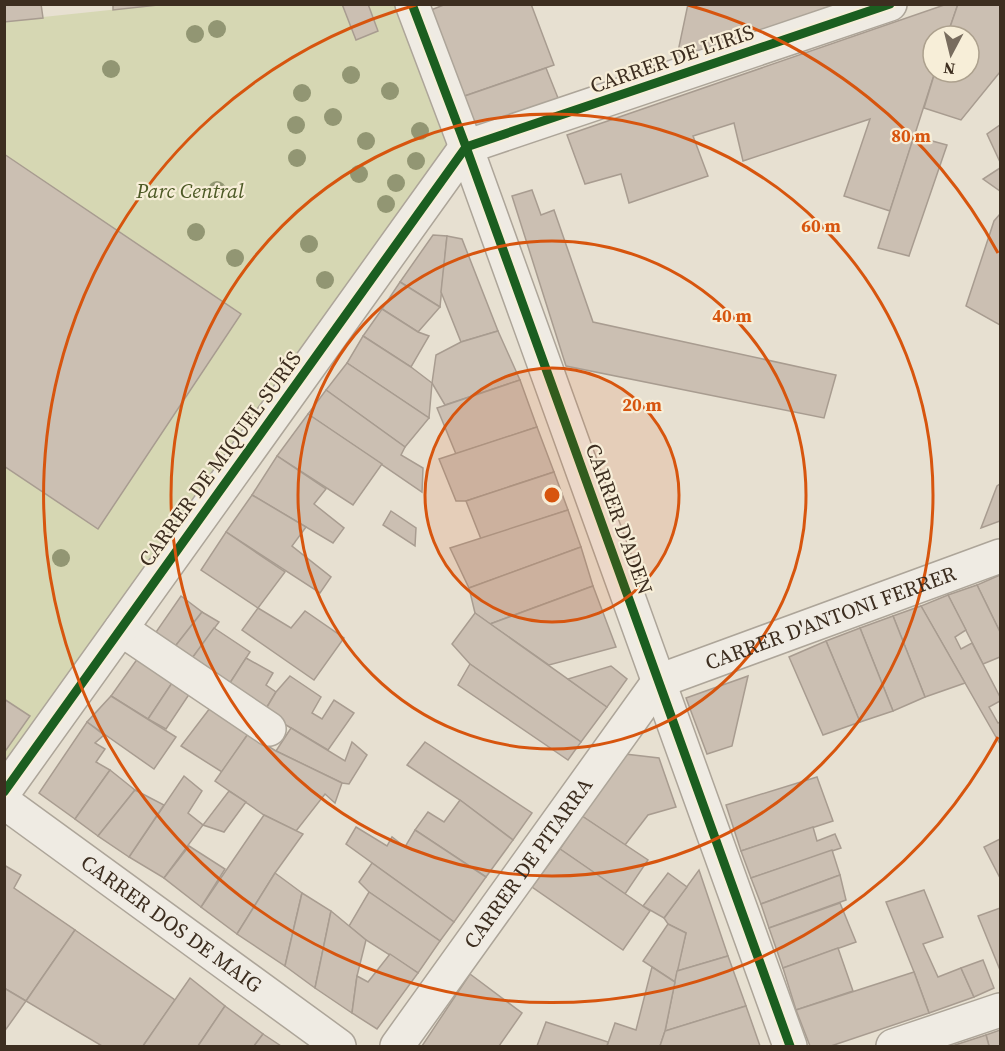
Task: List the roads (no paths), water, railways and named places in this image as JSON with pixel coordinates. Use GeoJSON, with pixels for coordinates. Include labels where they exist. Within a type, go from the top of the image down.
{"type":"FeatureCollection","features":[{"type":"Feature","properties":{"kind":"street","name":"CARRER D'ADEN"},"geometry":{"type":"LineString","coordinates":[[412,4],[466,147],[790,1047]]}},
{"type":"Feature","properties":{"kind":"street","name":"CARRER DE L'IRIS"},"geometry":{"type":"LineString","coordinates":[[466,147],[890,4]]}},
{"type":"Feature","properties":{"kind":"street","name":"CARRER DE MIQUEL SURÍS"},"geometry":{"type":"LineString","coordinates":[[4,792],[466,147]]}},
{"type":"Feature","properties":{"kind":"street","name":"CARRER D'ANTONI FERRER"},"geometry":{"type":"LineString","coordinates":[[659,681],[1000,556]]}},
{"type":"Feature","properties":{"kind":"street"},"geometry":{"type":"LineString","coordinates":[[120,629],[269,729]]}},
{"type":"Feature","properties":{"kind":"street","name":"CARRER DE PITARRA"},"geometry":{"type":"LineString","coordinates":[[397,1047],[659,681]]}},
{"type":"Feature","properties":{"kind":"street","name":"CARRER DOS DE MAIG"},"geometry":{"type":"LineString","coordinates":[[4,802],[339,1047]]}},
{"type":"Feature","properties":{"kind":"street"},"geometry":{"type":"LineString","coordinates":[[893,1047],[1000,1010]]}},
{"type":"Feature","properties":{"kind":"park label","name":"Parc Central"},"geometry":{"type":"Point","coordinates":[190,191]}}]}
